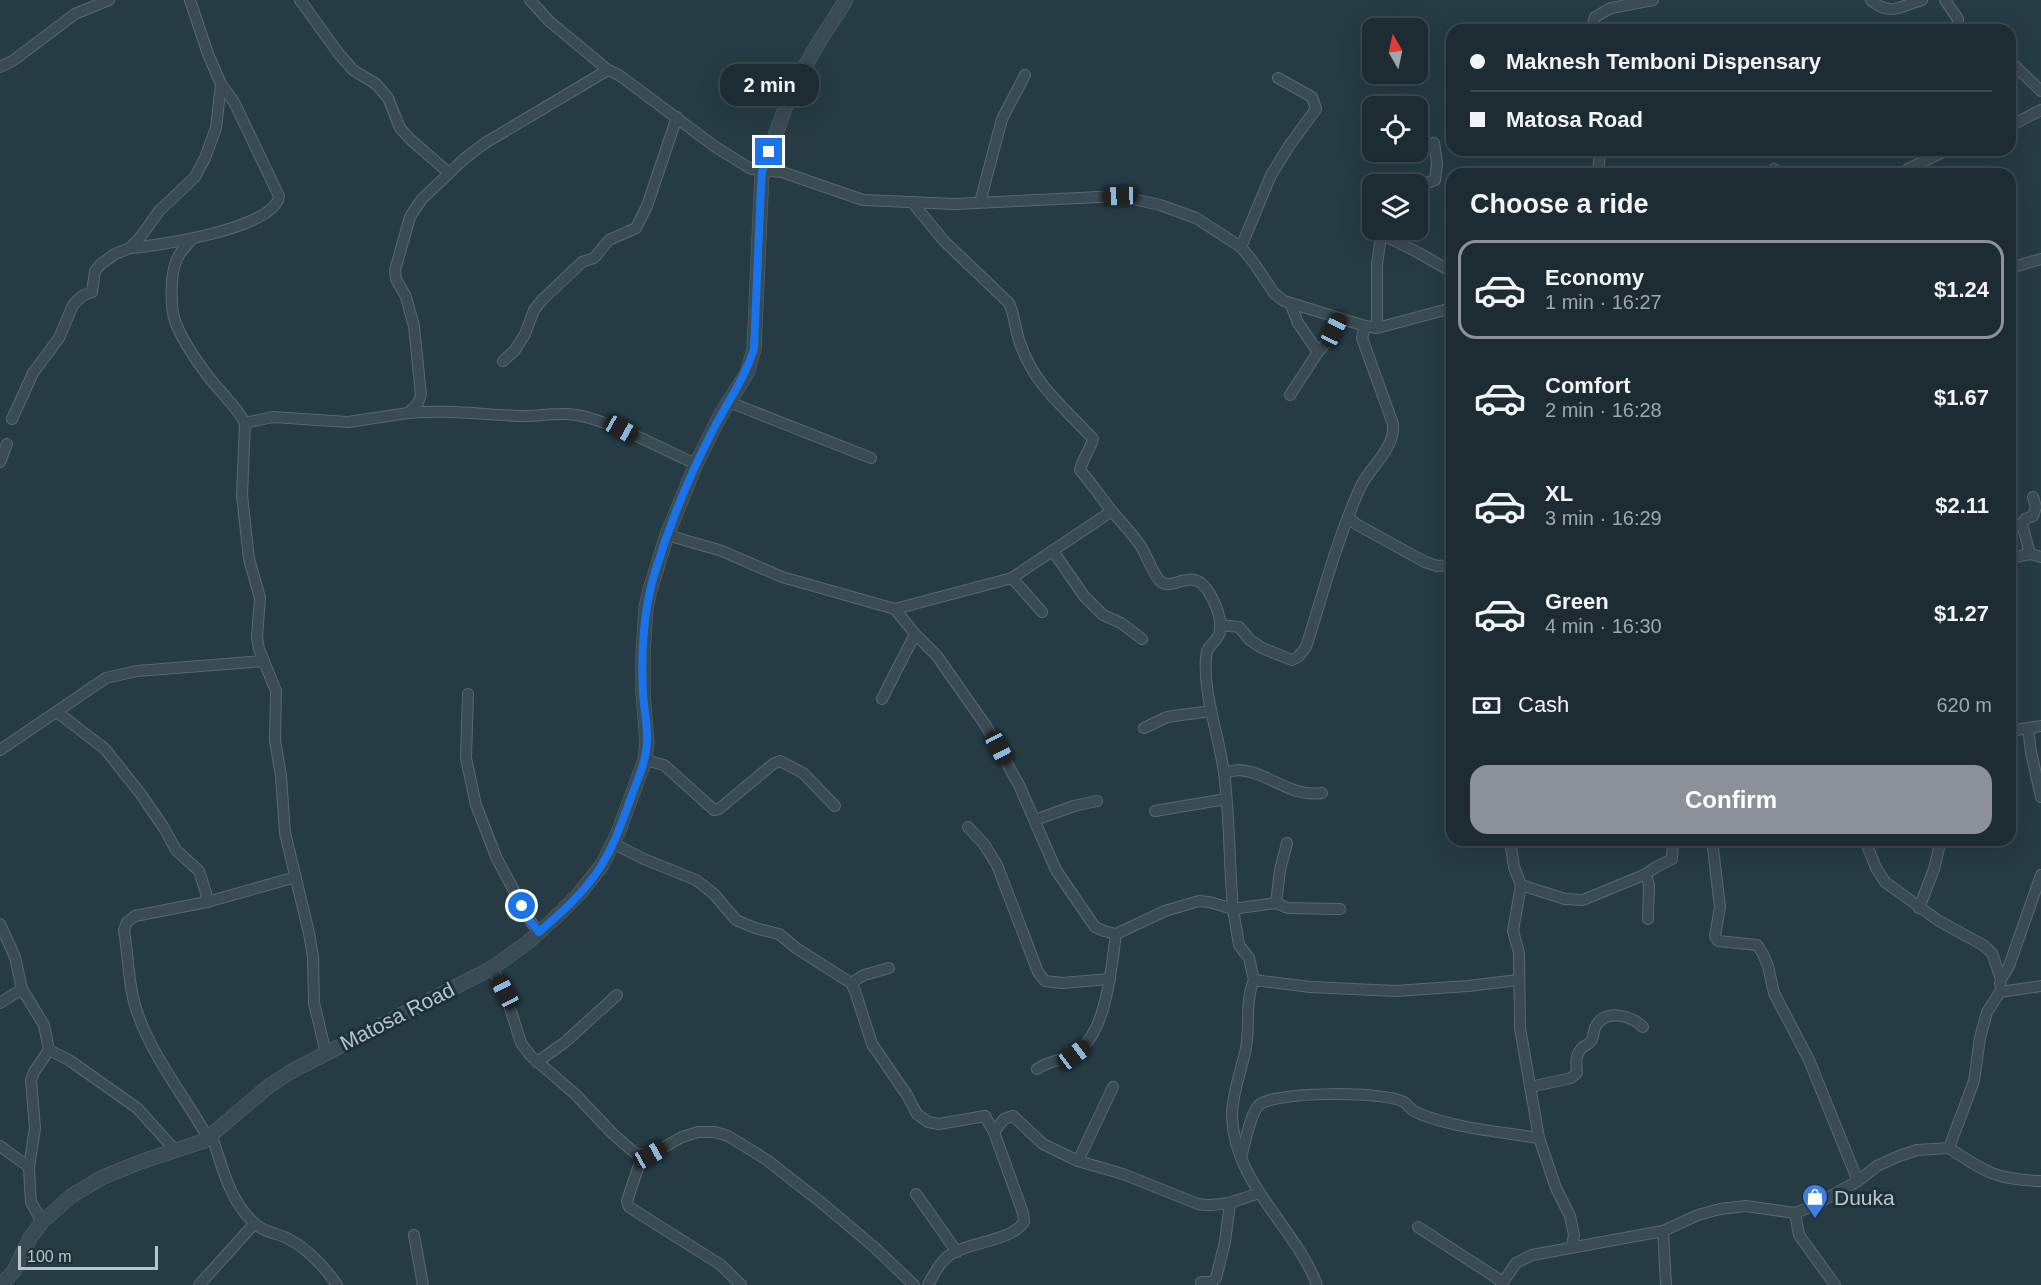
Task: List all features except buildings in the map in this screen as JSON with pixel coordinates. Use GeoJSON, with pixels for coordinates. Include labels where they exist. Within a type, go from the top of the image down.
{"type":"FeatureCollection","features":[{"type":"Feature","properties":{"kind":"street"},"geometry":{"type":"LineString","coordinates":[[0,67],[14,60],[75,14],[109,0]]}},
{"type":"Feature","properties":{"kind":"street"},"geometry":{"type":"LineString","coordinates":[[12,419],[33,373],[59,338],[73,305],[82,296],[92,291],[95,271],[101,264],[115,254],[130,248],[158,246],[230,228],[264,214],[279,202],[279,196],[234,102],[222,84],[208,54],[190,0]]}},
{"type":"Feature","properties":{"kind":"street"},"geometry":{"type":"LineString","coordinates":[[300,0],[353,70],[376,84],[388,98],[400,128],[449,173]]}},
{"type":"Feature","properties":{"kind":"street"},"geometry":{"type":"LineString","coordinates":[[530,0],[549,21],[608,70],[619,75],[741,165],[762,172],[782,172],[863,200],[954,204],[1120,196],[1160,205],[1196,218],[1241,247],[1274,293],[1291,305],[1377,328],[1446,310]]}},
{"type":"Feature","properties":{"kind":"street","name":"Matosa Road"},"geometry":{"type":"LineString","coordinates":[[1,1285],[14,1271],[30,1238],[42,1222],[71,1196],[103,1177],[210,1137],[269,1086],[292,1071],[492,968],[555,918],[602,865],[645,760],[647,743],[643,653],[646,608],[667,535],[714,427],[747,373],[754,349],[762,172],[804,68],[846,0]]}},
{"type":"Feature","properties":{"kind":"street"},"geometry":{"type":"LineString","coordinates":[[1593,24],[1595,17],[1611,8],[1653,0]]}},
{"type":"Feature","properties":{"kind":"street"},"geometry":{"type":"LineString","coordinates":[[1872,0],[1879,7],[1888,10],[1922,0]]}},
{"type":"Feature","properties":{"kind":"street"},"geometry":{"type":"LineString","coordinates":[[1945,0],[1958,19],[1957,24]]}},
{"type":"Feature","properties":{"kind":"street"},"geometry":{"type":"LineString","coordinates":[[2016,67],[2041,91]]}},
{"type":"Feature","properties":{"kind":"street"},"geometry":{"type":"LineString","coordinates":[[408,413],[417,405],[421,394],[420,369],[411,311],[396,279],[395,270],[410,218],[422,199],[485,143],[608,70]]}},
{"type":"Feature","properties":{"kind":"street"},"geometry":{"type":"LineString","coordinates":[[980,202],[1002,119],[1025,75]]}},
{"type":"Feature","properties":{"kind":"street"},"geometry":{"type":"LineString","coordinates":[[1241,247],[1271,175],[1316,109],[1312,97],[1278,78]]}},
{"type":"Feature","properties":{"kind":"street"},"geometry":{"type":"LineString","coordinates":[[130,248],[159,211],[195,177],[206,158],[216,128],[222,84]]}},
{"type":"Feature","properties":{"kind":"street"},"geometry":{"type":"LineString","coordinates":[[2016,123],[2041,110]]}},
{"type":"Feature","properties":{"kind":"street"},"geometry":{"type":"LineString","coordinates":[[503,361],[515,350],[525,334],[534,310],[542,300],[582,262],[594,258],[609,240],[636,228],[647,206],[677,117]]}},
{"type":"Feature","properties":{"kind":"street"},"geometry":{"type":"LineString","coordinates":[[1428,182],[1435,180],[1437,163],[1434,143]]}},
{"type":"Feature","properties":{"kind":"street"},"geometry":{"type":"LineString","coordinates":[[1912,168],[1935,156]]}},
{"type":"Feature","properties":{"kind":"street"},"geometry":{"type":"LineString","coordinates":[[912,202],[944,241],[1009,303],[1015,315],[1019,342],[1044,388],[1093,439],[1091,447],[1082,459],[1080,470],[1129,529],[1162,583],[1168,584],[1190,579],[1203,584],[1214,602],[1220,632],[1206,655],[1211,711],[1224,772],[1231,840],[1229,874],[1233,909],[1239,945],[1249,958],[1254,980],[1249,991],[1246,1045],[1232,1115],[1235,1135],[1241,1157],[1259,1193],[1306,1262],[1317,1285]]}},
{"type":"Feature","properties":{"kind":"street"},"geometry":{"type":"LineString","coordinates":[[192,239],[174,265],[172,286],[174,319],[209,378],[234,404],[245,423],[242,495],[249,559],[260,598],[257,637],[276,691],[274,716],[276,753],[281,776],[285,833],[309,933],[313,957],[314,1003],[326,1053]]}},
{"type":"Feature","properties":{"kind":"street"},"geometry":{"type":"LineString","coordinates":[[1377,328],[1377,264],[1380,240]]}},
{"type":"Feature","properties":{"kind":"street"},"geometry":{"type":"LineString","coordinates":[[1395,240],[1446,269]]}},
{"type":"Feature","properties":{"kind":"street"},"geometry":{"type":"LineString","coordinates":[[2016,266],[2041,259]]}},
{"type":"Feature","properties":{"kind":"street"},"geometry":{"type":"LineString","coordinates":[[1291,305],[1298,323],[1318,352]]}},
{"type":"Feature","properties":{"kind":"street"},"geometry":{"type":"LineString","coordinates":[[1290,395],[1318,352],[1328,341],[1340,318]]}},
{"type":"Feature","properties":{"kind":"street"},"geometry":{"type":"LineString","coordinates":[[1220,625],[1239,627],[1250,640],[1272,653],[1292,660],[1298,657],[1306,647],[1348,517],[1361,485],[1377,460],[1385,453],[1394,430],[1362,338],[1365,326]]}},
{"type":"Feature","properties":{"kind":"street"},"geometry":{"type":"LineString","coordinates":[[729,402],[871,458]]}},
{"type":"Feature","properties":{"kind":"street"},"geometry":{"type":"LineString","coordinates":[[245,423],[273,417],[348,422],[408,413],[457,411],[510,416],[558,413],[577,415],[621,429],[696,464]]}},
{"type":"Feature","properties":{"kind":"street"},"geometry":{"type":"LineString","coordinates":[[0,462],[7,444]]}},
{"type":"Feature","properties":{"kind":"street"},"geometry":{"type":"LineString","coordinates":[[2016,558],[2036,556],[2022,530],[2025,519],[2035,514],[2033,496]]}},
{"type":"Feature","properties":{"kind":"street"},"geometry":{"type":"LineString","coordinates":[[667,535],[722,551],[782,577],[895,609],[1012,578],[1112,511]]}},
{"type":"Feature","properties":{"kind":"street"},"geometry":{"type":"LineString","coordinates":[[1348,517],[1356,524],[1425,562],[1437,566],[1446,565]]}},
{"type":"Feature","properties":{"kind":"street"},"geometry":{"type":"LineString","coordinates":[[1053,551],[1090,603],[1103,615],[1120,623],[1142,639]]}},
{"type":"Feature","properties":{"kind":"street"},"geometry":{"type":"LineString","coordinates":[[1012,578],[1042,612]]}},
{"type":"Feature","properties":{"kind":"street"},"geometry":{"type":"LineString","coordinates":[[895,609],[937,656],[986,726],[1019,785],[1056,870],[1095,927],[1116,934],[1188,903],[1209,902],[1233,909],[1276,903],[1288,908],[1340,909]]}},
{"type":"Feature","properties":{"kind":"street"},"geometry":{"type":"LineString","coordinates":[[882,699],[915,634]]}},
{"type":"Feature","properties":{"kind":"street"},"geometry":{"type":"LineString","coordinates":[[0,750],[83,692],[114,675],[137,671],[264,661]]}},
{"type":"Feature","properties":{"kind":"street"},"geometry":{"type":"LineString","coordinates":[[468,694],[466,758],[476,806],[497,859],[531,922],[539,932]]}},
{"type":"Feature","properties":{"kind":"street"},"geometry":{"type":"LineString","coordinates":[[1144,728],[1167,717],[1211,711]]}},
{"type":"Feature","properties":{"kind":"street"},"geometry":{"type":"LineString","coordinates":[[57,712],[105,749],[140,793],[176,850],[199,871],[207,902]]}},
{"type":"Feature","properties":{"kind":"street"},"geometry":{"type":"LineString","coordinates":[[2016,730],[2041,726]]}},
{"type":"Feature","properties":{"kind":"street"},"geometry":{"type":"LineString","coordinates":[[2028,728],[2041,797]]}},
{"type":"Feature","properties":{"kind":"street"},"geometry":{"type":"LineString","coordinates":[[645,760],[664,765],[714,810],[719,809],[773,764],[780,761],[803,773],[836,806]]}},
{"type":"Feature","properties":{"kind":"street"},"geometry":{"type":"LineString","coordinates":[[1224,772],[1238,770],[1293,791],[1310,795],[1322,793]]}},
{"type":"Feature","properties":{"kind":"street"},"geometry":{"type":"LineString","coordinates":[[1155,811],[1226,799]]}},
{"type":"Feature","properties":{"kind":"street"},"geometry":{"type":"LineString","coordinates":[[1035,820],[1074,806],[1097,801]]}},
{"type":"Feature","properties":{"kind":"street"},"geometry":{"type":"LineString","coordinates":[[968,827],[984,844],[997,865],[1038,972],[1045,981],[1062,983],[1110,980]]}},
{"type":"Feature","properties":{"kind":"street"},"geometry":{"type":"LineString","coordinates":[[612,843],[696,880],[714,894],[736,920],[779,934],[796,948],[851,983],[872,1044],[907,1095],[917,1114],[928,1122],[939,1124],[985,1116],[994,1132],[1023,1213],[1024,1222],[1017,1229],[1005,1235],[947,1257],[938,1267],[928,1285]]}},
{"type":"Feature","properties":{"kind":"street"},"geometry":{"type":"LineString","coordinates":[[1276,903],[1280,870],[1287,843]]}},
{"type":"Feature","properties":{"kind":"street"},"geometry":{"type":"LineString","coordinates":[[1511,846],[1514,867],[1521,885],[1513,932],[1519,953],[1520,1028],[1539,1138],[1556,1188],[1570,1216],[1574,1235],[1572,1246]]}},
{"type":"Feature","properties":{"kind":"street"},"geometry":{"type":"LineString","coordinates":[[1521,885],[1565,899],[1583,900],[1646,874],[1672,859],[1673,846]]}},
{"type":"Feature","properties":{"kind":"street"},"geometry":{"type":"LineString","coordinates":[[1713,846],[1720,907],[1715,936],[1718,941],[1757,945],[1763,954],[1774,993],[1809,1060],[1858,1181]]}},
{"type":"Feature","properties":{"kind":"street"},"geometry":{"type":"LineString","coordinates":[[1867,846],[1876,868],[1885,882],[1919,908],[1983,945],[1992,953],[2001,979],[2000,992],[1987,1012],[1980,1038],[1974,1081],[1949,1148]]}},
{"type":"Feature","properties":{"kind":"street"},"geometry":{"type":"LineString","coordinates":[[1919,908],[1940,846]]}},
{"type":"Feature","properties":{"kind":"street"},"geometry":{"type":"LineString","coordinates":[[1646,874],[1649,885],[1648,919]]}},
{"type":"Feature","properties":{"kind":"street"},"geometry":{"type":"LineString","coordinates":[[2001,979],[2009,966],[2041,875]]}},
{"type":"Feature","properties":{"kind":"street"},"geometry":{"type":"LineString","coordinates":[[296,877],[207,902],[135,916],[127,922],[124,930],[131,988],[138,1017],[149,1042],[210,1137],[228,1186],[254,1224],[302,1247],[325,1267],[337,1285]]}},
{"type":"Feature","properties":{"kind":"street"},"geometry":{"type":"LineString","coordinates":[[0,924],[15,957],[22,989],[44,1024],[49,1050],[31,1080],[35,1135],[29,1167],[32,1202],[42,1222]]}},
{"type":"Feature","properties":{"kind":"street"},"geometry":{"type":"LineString","coordinates":[[1037,1069],[1047,1062],[1074,1055],[1085,1046],[1100,1020],[1110,980],[1116,934]]}},
{"type":"Feature","properties":{"kind":"street"},"geometry":{"type":"LineString","coordinates":[[492,968],[505,992],[521,1043],[537,1062],[576,1095],[613,1134],[636,1154],[650,1155],[682,1137],[698,1132],[715,1132],[728,1136],[767,1160],[823,1204],[914,1285]]}},
{"type":"Feature","properties":{"kind":"street"},"geometry":{"type":"LineString","coordinates":[[851,983],[864,975],[889,968]]}},
{"type":"Feature","properties":{"kind":"street"},"geometry":{"type":"LineString","coordinates":[[1254,980],[1311,987],[1395,991],[1518,980]]}},
{"type":"Feature","properties":{"kind":"street"},"geometry":{"type":"LineString","coordinates":[[2000,992],[2041,986]]}},
{"type":"Feature","properties":{"kind":"street"},"geometry":{"type":"LineString","coordinates":[[1,1001],[22,989]]}},
{"type":"Feature","properties":{"kind":"street"},"geometry":{"type":"LineString","coordinates":[[537,1062],[572,1037],[617,995]]}},
{"type":"Feature","properties":{"kind":"street"},"geometry":{"type":"LineString","coordinates":[[1530,1087],[1571,1078],[1577,1073],[1577,1056],[1581,1048],[1592,1040],[1597,1023],[1604,1018],[1613,1015],[1635,1020],[1643,1027]]}},
{"type":"Feature","properties":{"kind":"street"},"geometry":{"type":"LineString","coordinates":[[49,1050],[69,1060],[137,1108],[176,1151]]}},
{"type":"Feature","properties":{"kind":"street"},"geometry":{"type":"LineString","coordinates":[[1078,1161],[1113,1087]]}},
{"type":"Feature","properties":{"kind":"street"},"geometry":{"type":"LineString","coordinates":[[1241,1157],[1258,1106],[1268,1100],[1296,1096],[1345,1093],[1384,1097],[1403,1101],[1412,1110],[1446,1122],[1484,1132],[1539,1138]]}},
{"type":"Feature","properties":{"kind":"street"},"geometry":{"type":"LineString","coordinates":[[994,1132],[1004,1119],[1013,1116],[1044,1144],[1078,1161],[1123,1174],[1197,1204],[1211,1206],[1230,1203],[1259,1193]]}},
{"type":"Feature","properties":{"kind":"street"},"geometry":{"type":"LineString","coordinates":[[1418,1227],[1502,1283],[1516,1263],[1544,1252],[1663,1230],[1698,1215],[1731,1207],[1746,1206],[1795,1213],[1858,1181],[1877,1166],[1917,1150],[1949,1148],[1983,1171],[2014,1181],[2041,1182]]}},
{"type":"Feature","properties":{"kind":"street"},"geometry":{"type":"LineString","coordinates":[[1,1149],[29,1167]]}},
{"type":"Feature","properties":{"kind":"street"},"geometry":{"type":"LineString","coordinates":[[642,1156],[627,1201],[629,1207],[721,1264],[741,1285]]}},
{"type":"Feature","properties":{"kind":"street"},"geometry":{"type":"LineString","coordinates":[[916,1194],[957,1252]]}},
{"type":"Feature","properties":{"kind":"street"},"geometry":{"type":"LineString","coordinates":[[1201,1282],[1212,1282],[1216,1278],[1225,1242],[1230,1203]]}},
{"type":"Feature","properties":{"kind":"street"},"geometry":{"type":"LineString","coordinates":[[1795,1213],[1799,1235],[1835,1285]]}},
{"type":"Feature","properties":{"kind":"street"},"geometry":{"type":"LineString","coordinates":[[199,1285],[254,1224]]}},
{"type":"Feature","properties":{"kind":"street"},"geometry":{"type":"LineString","coordinates":[[1663,1230],[1666,1285]]}},
{"type":"Feature","properties":{"kind":"street"},"geometry":{"type":"LineString","coordinates":[[414,1234],[423,1285]]}},
{"type":"Feature","properties":{"kind":"place","name":"Duuka"},"geometry":{"type":"Point","coordinates":[1815,1220]}},
{"type":"Feature","properties":{"kind":"route"},"geometry":{"type":"LineString","coordinates":[[522,906],[539,932],[590,881],[602,865],[618,833],[645,760],[647,743],[643,653],[646,608],[677,508],[709,437],[747,373],[754,349],[762,172],[769,152]]}}]}
